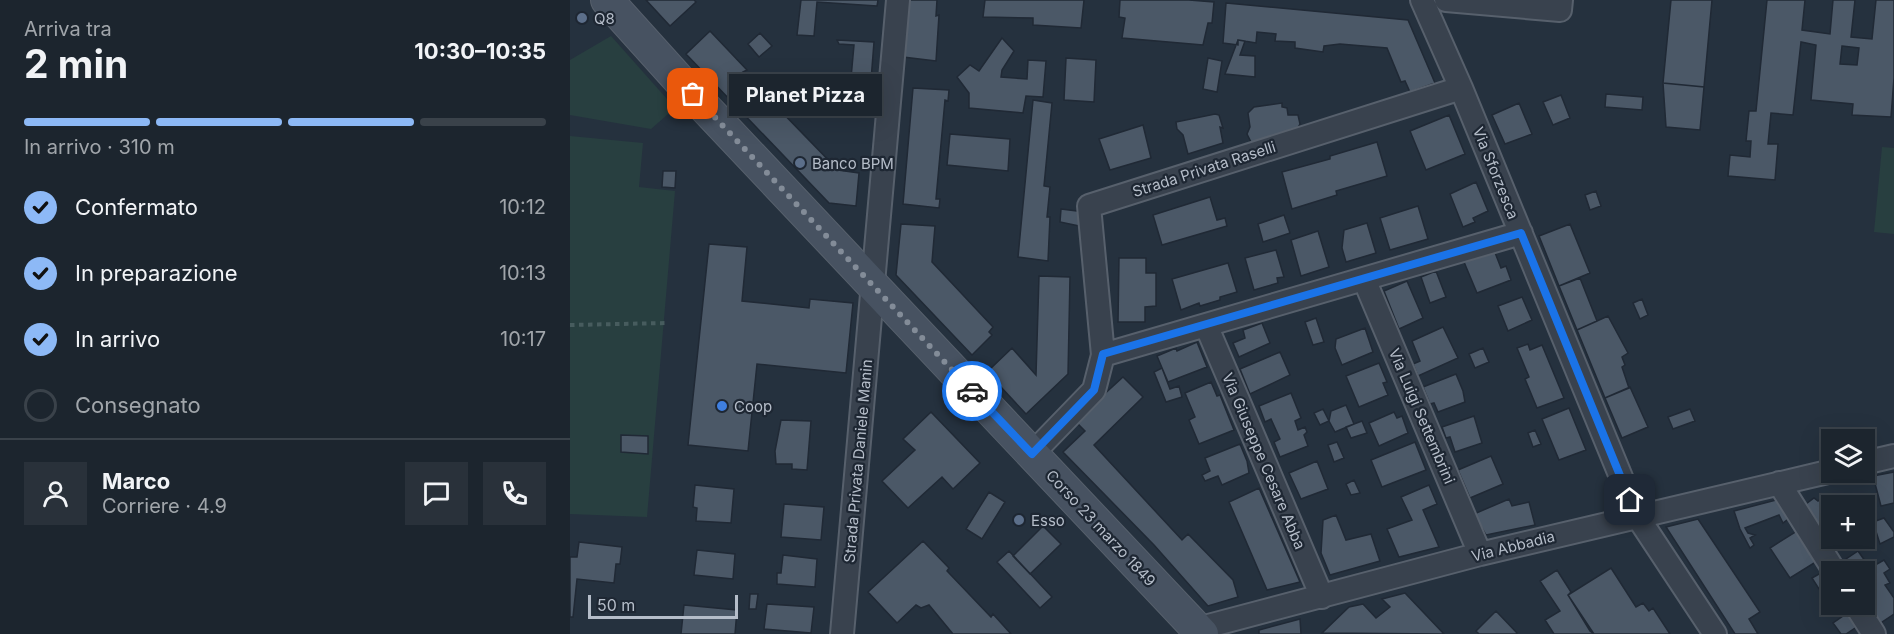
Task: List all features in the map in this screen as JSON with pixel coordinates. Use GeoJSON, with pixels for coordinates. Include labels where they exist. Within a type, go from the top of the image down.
{"type":"FeatureCollection","features":[{"type":"Feature","properties":{"kind":"main road","name":"Corso 23 marzo 1849"},"geometry":{"type":"LineString","coordinates":[[608,0],[680,81],[1200,631]]}},
{"type":"Feature","properties":{"kind":"street","name":"Strada Privata Daniele Manin"},"geometry":{"type":"LineString","coordinates":[[842,634],[898,0]]}},
{"type":"Feature","properties":{"kind":"street","name":"Via Sforzesca"},"geometry":{"type":"LineString","coordinates":[[1422,0],[1461,88],[1637,516],[1715,634]]}},
{"type":"Feature","properties":{"kind":"street"},"geometry":{"type":"LineString","coordinates":[[1446,0],[1560,10],[1561,0]]}},
{"type":"Feature","properties":{"kind":"street","name":"Strada Privata Raselli"},"geometry":{"type":"LineString","coordinates":[[1103,354],[1089,206],[1461,88]]}},
{"type":"Feature","properties":{"kind":"street"},"geometry":{"type":"LineString","coordinates":[[1032,454],[1094,390],[1103,354],[1521,233]]}},
{"type":"Feature","properties":{"kind":"street","name":"Via Luigi Settembrini"},"geometry":{"type":"LineString","coordinates":[[1364,279],[1480,554]]}},
{"type":"Feature","properties":{"kind":"street","name":"Via Giuseppe Cesare Abba"},"geometry":{"type":"LineString","coordinates":[[1206,325],[1322,597]]}},
{"type":"Feature","properties":{"kind":"street"},"geometry":{"type":"LineString","coordinates":[[1875,460],[1894,456]]}},
{"type":"Feature","properties":{"kind":"street","name":"Via Abbadia"},"geometry":{"type":"LineString","coordinates":[[1200,631],[1480,554],[1821,473]]}},
{"type":"Feature","properties":{"kind":"street"},"geometry":{"type":"LineString","coordinates":[[1779,483],[1828,561]]}},
{"type":"Feature","properties":{"kind":"street"},"geometry":{"type":"LineString","coordinates":[[1862,615],[1874,634]]}},
{"type":"Feature","properties":{"kind":"path"},"geometry":{"type":"LineString","coordinates":[[570,326],[668,323]]}},
{"type":"Feature","properties":{"kind":"green space"},"geometry":{"type":"Polygon","coordinates":[[[611,36],[675,108],[651,129],[570,115],[570,60],[611,36]]]}},
{"type":"Feature","properties":{"kind":"green space"},"geometry":{"type":"Polygon","coordinates":[[[570,136],[643,143],[639,187],[675,191],[647,517],[570,514],[570,136]]]}},
{"type":"Feature","properties":{"kind":"green space"},"geometry":{"type":"Polygon","coordinates":[[[1882,147],[1894,148],[1894,234],[1874,232],[1882,147]]]}},
{"type":"Feature","properties":{"kind":"building"},"geometry":{"type":"Polygon","coordinates":[[[646,0],[694,0],[696,2],[670,26],[646,0]]]}},
{"type":"Feature","properties":{"kind":"building"},"geometry":{"type":"Polygon","coordinates":[[[801,0],[878,0],[877,6],[817,2],[814,36],[797,35],[801,0]]]}},
{"type":"Feature","properties":{"kind":"building"},"geometry":{"type":"Polygon","coordinates":[[[908,0],[937,0],[936,16],[939,15],[936,61],[903,57],[908,0]]]}},
{"type":"Feature","properties":{"kind":"building"},"geometry":{"type":"Polygon","coordinates":[[[985,0],[1084,0],[1081,28],[1033,25],[1033,18],[983,17],[985,0]]]}},
{"type":"Feature","properties":{"kind":"building"},"geometry":{"type":"Polygon","coordinates":[[[1120,0],[1214,2],[1212,23],[1208,23],[1203,45],[1122,38],[1125,18],[1119,17],[1120,0]]]}},
{"type":"Feature","properties":{"kind":"building"},"geometry":{"type":"Polygon","coordinates":[[[1671,0],[1712,0],[1704,87],[1663,83],[1671,0]]]}},
{"type":"Feature","properties":{"kind":"building"},"geometry":{"type":"Polygon","coordinates":[[[1767,0],[1805,0],[1802,30],[1830,34],[1833,0],[1855,0],[1851,37],[1872,39],[1876,0],[1894,0],[1894,78],[1891,117],[1852,115],[1853,104],[1811,100],[1816,45],[1801,42],[1793,115],[1771,113],[1768,144],[1778,144],[1775,180],[1728,176],[1730,155],[1750,157],[1751,141],[1746,141],[1749,111],[1756,111],[1767,0]],[[1842,46],[1840,64],[1857,65],[1859,48],[1842,46]]]}},
{"type":"Feature","properties":{"kind":"building"},"geometry":{"type":"Polygon","coordinates":[[[1226,3],[1408,20],[1435,83],[1410,92],[1405,81],[1401,82],[1387,48],[1340,44],[1324,46],[1323,52],[1295,48],[1295,42],[1275,41],[1276,34],[1257,32],[1256,43],[1238,40],[1238,45],[1223,43],[1226,3]]]}},
{"type":"Feature","properties":{"kind":"building"},"geometry":{"type":"Polygon","coordinates":[[[710,31],[747,70],[743,72],[838,170],[859,173],[856,206],[829,203],[686,54],[710,31]]]}},
{"type":"Feature","properties":{"kind":"building"},"geometry":{"type":"Polygon","coordinates":[[[760,33],[772,46],[759,57],[748,44],[760,33]]]}},
{"type":"Feature","properties":{"kind":"building"},"geometry":{"type":"Polygon","coordinates":[[[1002,38],[1014,51],[1002,70],[1001,77],[1027,79],[1028,60],[1046,61],[1043,97],[1026,96],[1023,113],[969,108],[969,93],[957,77],[970,65],[979,71],[1002,38]]]}},
{"type":"Feature","properties":{"kind":"building"},"geometry":{"type":"Polygon","coordinates":[[[837,40],[874,42],[869,106],[845,105],[847,78],[851,78],[854,45],[839,44],[837,40]]]}},
{"type":"Feature","properties":{"kind":"building"},"geometry":{"type":"Polygon","coordinates":[[[1238,40],[1245,41],[1240,55],[1255,56],[1255,77],[1225,74],[1238,40]]]}},
{"type":"Feature","properties":{"kind":"building"},"geometry":{"type":"Polygon","coordinates":[[[1066,58],[1096,60],[1094,102],[1064,100],[1066,58]]]}},
{"type":"Feature","properties":{"kind":"building"},"geometry":{"type":"Polygon","coordinates":[[[1208,58],[1222,61],[1217,92],[1203,89],[1208,58]]]}},
{"type":"Feature","properties":{"kind":"building"},"geometry":{"type":"Polygon","coordinates":[[[1663,83],[1704,87],[1700,130],[1666,127],[1663,83]]]}},
{"type":"Feature","properties":{"kind":"building"},"geometry":{"type":"Polygon","coordinates":[[[913,88],[949,90],[948,101],[945,100],[936,199],[940,199],[939,208],[903,204],[913,88]]]}},
{"type":"Feature","properties":{"kind":"building"},"geometry":{"type":"Polygon","coordinates":[[[1606,94],[1643,97],[1642,110],[1605,107],[1606,94]]]}},
{"type":"Feature","properties":{"kind":"building"},"geometry":{"type":"Polygon","coordinates":[[[1561,95],[1570,118],[1553,125],[1543,102],[1561,95]]]}},
{"type":"Feature","properties":{"kind":"building"},"geometry":{"type":"Polygon","coordinates":[[[1033,100],[1052,103],[1044,186],[1050,187],[1047,217],[1050,217],[1048,261],[1018,257],[1033,100]]]}},
{"type":"Feature","properties":{"kind":"building"},"geometry":{"type":"Polygon","coordinates":[[[1282,103],[1282,107],[1287,108],[1288,115],[1298,115],[1300,124],[1296,131],[1259,143],[1251,142],[1247,134],[1250,127],[1248,113],[1254,107],[1282,103]]]}},
{"type":"Feature","properties":{"kind":"building"},"geometry":{"type":"Polygon","coordinates":[[[1519,103],[1532,134],[1505,144],[1492,115],[1519,103]]]}},
{"type":"Feature","properties":{"kind":"building"},"geometry":{"type":"Polygon","coordinates":[[[1219,115],[1223,128],[1220,127],[1223,143],[1188,154],[1183,135],[1177,129],[1176,122],[1219,115]]]}},
{"type":"Feature","properties":{"kind":"building"},"geometry":{"type":"Polygon","coordinates":[[[1449,115],[1465,154],[1426,170],[1410,131],[1449,115]]]}},
{"type":"Feature","properties":{"kind":"building"},"geometry":{"type":"Polygon","coordinates":[[[1143,125],[1151,158],[1110,170],[1099,139],[1143,125]]]}},
{"type":"Feature","properties":{"kind":"building"},"geometry":{"type":"Polygon","coordinates":[[[950,134],[1010,139],[1008,171],[947,165],[950,134]]]}},
{"type":"Feature","properties":{"kind":"building"},"geometry":{"type":"Polygon","coordinates":[[[1377,142],[1387,176],[1336,191],[1337,195],[1292,209],[1282,172],[1330,159],[1330,156],[1377,142]]]}},
{"type":"Feature","properties":{"kind":"building"},"geometry":{"type":"Polygon","coordinates":[[[663,171],[676,171],[675,188],[662,187],[663,171]]]}},
{"type":"Feature","properties":{"kind":"building"},"geometry":{"type":"Polygon","coordinates":[[[1476,182],[1488,211],[1473,218],[1475,222],[1463,227],[1450,194],[1476,182]]]}},
{"type":"Feature","properties":{"kind":"building"},"geometry":{"type":"Polygon","coordinates":[[[1596,191],[1601,206],[1590,210],[1585,195],[1596,191]]]}},
{"type":"Feature","properties":{"kind":"building"},"geometry":{"type":"Polygon","coordinates":[[[1210,197],[1217,220],[1225,218],[1227,226],[1162,245],[1153,215],[1210,197]]]}},
{"type":"Feature","properties":{"kind":"building"},"geometry":{"type":"Polygon","coordinates":[[[1418,206],[1428,239],[1390,250],[1380,218],[1418,206]]]}},
{"type":"Feature","properties":{"kind":"building"},"geometry":{"type":"Polygon","coordinates":[[[1061,209],[1085,212],[1084,227],[1060,222],[1061,209]]]}},
{"type":"Feature","properties":{"kind":"building"},"geometry":{"type":"Polygon","coordinates":[[[1284,215],[1290,233],[1263,242],[1258,224],[1284,215]]]}},
{"type":"Feature","properties":{"kind":"building"},"geometry":{"type":"Polygon","coordinates":[[[1367,223],[1376,253],[1346,262],[1342,248],[1344,230],[1367,223]]]}},
{"type":"Feature","properties":{"kind":"building"},"geometry":{"type":"Polygon","coordinates":[[[901,224],[935,226],[932,262],[993,327],[989,332],[992,335],[972,355],[896,275],[901,224]]]}},
{"type":"Feature","properties":{"kind":"building"},"geometry":{"type":"Polygon","coordinates":[[[1570,224],[1590,273],[1559,286],[1539,236],[1570,224]]]}},
{"type":"Feature","properties":{"kind":"building"},"geometry":{"type":"Polygon","coordinates":[[[1318,231],[1329,267],[1301,276],[1291,240],[1318,231]]]}},
{"type":"Feature","properties":{"kind":"building"},"geometry":{"type":"Polygon","coordinates":[[[709,244],[747,247],[742,301],[809,308],[810,299],[853,303],[846,373],[757,364],[748,451],[688,445],[709,244]]]}},
{"type":"Feature","properties":{"kind":"building"},"geometry":{"type":"Polygon","coordinates":[[[1276,250],[1284,277],[1277,278],[1278,283],[1254,290],[1245,258],[1276,250]]]}},
{"type":"Feature","properties":{"kind":"building"},"geometry":{"type":"Polygon","coordinates":[[[1494,250],[1501,268],[1506,266],[1511,280],[1477,293],[1464,262],[1494,250]]]}},
{"type":"Feature","properties":{"kind":"building"},"geometry":{"type":"Polygon","coordinates":[[[1119,258],[1146,258],[1146,273],[1156,273],[1156,306],[1145,307],[1145,322],[1118,322],[1119,258]]]}},
{"type":"Feature","properties":{"kind":"building"},"geometry":{"type":"Polygon","coordinates":[[[1228,263],[1237,292],[1220,297],[1220,300],[1200,306],[1199,303],[1181,310],[1172,279],[1228,263]]]}},
{"type":"Feature","properties":{"kind":"building"},"geometry":{"type":"Polygon","coordinates":[[[1436,271],[1446,297],[1430,303],[1421,277],[1436,271]]]}},
{"type":"Feature","properties":{"kind":"building"},"geometry":{"type":"Polygon","coordinates":[[[1039,276],[1070,277],[1068,374],[1026,414],[987,372],[1012,348],[1036,375],[1039,276]]]}},
{"type":"Feature","properties":{"kind":"building"},"geometry":{"type":"Polygon","coordinates":[[[1580,278],[1597,321],[1577,330],[1559,286],[1580,278]]]}},
{"type":"Feature","properties":{"kind":"building"},"geometry":{"type":"Polygon","coordinates":[[[1407,281],[1423,318],[1399,329],[1384,291],[1407,281]]]}},
{"type":"Feature","properties":{"kind":"building"},"geometry":{"type":"Polygon","coordinates":[[[1522,297],[1532,320],[1508,331],[1498,306],[1522,297]]]}},
{"type":"Feature","properties":{"kind":"building"},"geometry":{"type":"Polygon","coordinates":[[[1642,299],[1648,315],[1640,319],[1633,303],[1642,299]]]}},
{"type":"Feature","properties":{"kind":"building"},"geometry":{"type":"Polygon","coordinates":[[[1608,316],[1628,353],[1622,357],[1625,365],[1622,367],[1629,388],[1605,398],[1577,330],[1608,316]]]}},
{"type":"Feature","properties":{"kind":"building"},"geometry":{"type":"Polygon","coordinates":[[[1316,318],[1324,342],[1313,345],[1305,322],[1316,318]]]}},
{"type":"Feature","properties":{"kind":"building"},"geometry":{"type":"Polygon","coordinates":[[[1262,323],[1270,343],[1239,357],[1233,343],[1245,338],[1243,330],[1262,323]]]}},
{"type":"Feature","properties":{"kind":"building"},"geometry":{"type":"Polygon","coordinates":[[[1443,327],[1458,358],[1418,376],[1413,364],[1420,361],[1412,341],[1443,327]]]}},
{"type":"Feature","properties":{"kind":"building"},"geometry":{"type":"Polygon","coordinates":[[[1365,328],[1373,352],[1342,365],[1335,348],[1336,339],[1365,328]]]}},
{"type":"Feature","properties":{"kind":"building"},"geometry":{"type":"Polygon","coordinates":[[[1197,342],[1207,367],[1168,382],[1157,356],[1176,348],[1177,351],[1197,342]]]}},
{"type":"Feature","properties":{"kind":"building"},"geometry":{"type":"Polygon","coordinates":[[[1528,344],[1530,350],[1542,345],[1564,398],[1537,408],[1525,379],[1529,377],[1517,348],[1528,344]]]}},
{"type":"Feature","properties":{"kind":"building"},"geometry":{"type":"Polygon","coordinates":[[[1483,348],[1489,362],[1475,368],[1469,354],[1483,348]]]}},
{"type":"Feature","properties":{"kind":"building"},"geometry":{"type":"Polygon","coordinates":[[[1280,352],[1290,375],[1250,394],[1240,369],[1280,352]]]}},
{"type":"Feature","properties":{"kind":"building"},"geometry":{"type":"Polygon","coordinates":[[[1379,363],[1387,382],[1383,383],[1388,395],[1359,407],[1346,376],[1379,363]]]}},
{"type":"Feature","properties":{"kind":"building"},"geometry":{"type":"Polygon","coordinates":[[[1162,368],[1170,389],[1179,386],[1182,397],[1166,402],[1154,372],[1162,368]]]}},
{"type":"Feature","properties":{"kind":"building"},"geometry":{"type":"Polygon","coordinates":[[[1456,374],[1465,402],[1438,412],[1434,403],[1430,404],[1423,387],[1456,374]]]}},
{"type":"Feature","properties":{"kind":"building"},"geometry":{"type":"Polygon","coordinates":[[[1123,377],[1143,397],[1094,445],[1182,540],[1188,534],[1233,580],[1238,597],[1208,606],[1154,545],[1063,452],[1085,431],[1075,421],[1123,377]]]}},
{"type":"Feature","properties":{"kind":"building"},"geometry":{"type":"Polygon","coordinates":[[[1211,382],[1217,396],[1220,395],[1234,430],[1199,444],[1189,420],[1195,417],[1185,393],[1211,382]]]}},
{"type":"Feature","properties":{"kind":"building"},"geometry":{"type":"Polygon","coordinates":[[[1630,387],[1648,427],[1622,438],[1605,398],[1630,387]]]}},
{"type":"Feature","properties":{"kind":"building"},"geometry":{"type":"Polygon","coordinates":[[[1291,393],[1301,418],[1295,421],[1298,430],[1305,427],[1307,432],[1304,435],[1308,446],[1280,457],[1274,442],[1280,439],[1271,419],[1265,422],[1259,406],[1291,393]]]}},
{"type":"Feature","properties":{"kind":"building"},"geometry":{"type":"Polygon","coordinates":[[[1346,405],[1354,424],[1335,432],[1329,421],[1331,411],[1346,405]]]}},
{"type":"Feature","properties":{"kind":"building"},"geometry":{"type":"Polygon","coordinates":[[[1569,408],[1586,450],[1559,460],[1542,419],[1569,408]]]}},
{"type":"Feature","properties":{"kind":"building"},"geometry":{"type":"Polygon","coordinates":[[[1323,409],[1329,421],[1320,425],[1314,413],[1323,409]]]}},
{"type":"Feature","properties":{"kind":"building"},"geometry":{"type":"Polygon","coordinates":[[[1690,409],[1695,421],[1673,429],[1668,417],[1690,409]]]}},
{"type":"Feature","properties":{"kind":"building"},"geometry":{"type":"Polygon","coordinates":[[[931,412],[980,463],[953,489],[942,477],[908,508],[882,481],[915,450],[903,439],[931,412]]]}},
{"type":"Feature","properties":{"kind":"building"},"geometry":{"type":"Polygon","coordinates":[[[1394,412],[1397,418],[1402,416],[1408,433],[1379,446],[1369,423],[1394,412]]]}},
{"type":"Feature","properties":{"kind":"building"},"geometry":{"type":"Polygon","coordinates":[[[1474,416],[1482,443],[1455,452],[1450,437],[1446,438],[1442,427],[1474,416]]]}},
{"type":"Feature","properties":{"kind":"building"},"geometry":{"type":"Polygon","coordinates":[[[781,420],[811,421],[807,470],[792,469],[792,464],[776,464],[775,451],[781,420]]]}},
{"type":"Feature","properties":{"kind":"building"},"geometry":{"type":"Polygon","coordinates":[[[1362,421],[1367,433],[1351,438],[1346,427],[1362,421]]]}},
{"type":"Feature","properties":{"kind":"building"},"geometry":{"type":"Polygon","coordinates":[[[1535,430],[1541,444],[1533,447],[1528,433],[1535,430]]]}},
{"type":"Feature","properties":{"kind":"building"},"geometry":{"type":"Polygon","coordinates":[[[621,435],[648,436],[648,454],[621,452],[621,435]]]}},
{"type":"Feature","properties":{"kind":"building"},"geometry":{"type":"Polygon","coordinates":[[[1337,442],[1344,458],[1334,462],[1328,445],[1337,442]]]}},
{"type":"Feature","properties":{"kind":"building"},"geometry":{"type":"Polygon","coordinates":[[[1415,442],[1426,470],[1382,487],[1371,460],[1415,442]]]}},
{"type":"Feature","properties":{"kind":"building"},"geometry":{"type":"Polygon","coordinates":[[[1240,444],[1249,473],[1222,485],[1218,476],[1205,481],[1202,475],[1210,471],[1205,458],[1240,444]]]}},
{"type":"Feature","properties":{"kind":"building"},"geometry":{"type":"Polygon","coordinates":[[[1491,456],[1503,484],[1470,498],[1458,470],[1491,456]]]}},
{"type":"Feature","properties":{"kind":"building"},"geometry":{"type":"Polygon","coordinates":[[[1317,461],[1328,489],[1301,499],[1289,473],[1317,461]]]}},
{"type":"Feature","properties":{"kind":"building"},"geometry":{"type":"Polygon","coordinates":[[[1894,472],[1894,503],[1881,506],[1875,476],[1894,472]]]}},
{"type":"Feature","properties":{"kind":"building"},"geometry":{"type":"Polygon","coordinates":[[[1354,480],[1360,493],[1351,495],[1346,484],[1354,480]]]}},
{"type":"Feature","properties":{"kind":"building"},"geometry":{"type":"Polygon","coordinates":[[[695,485],[734,489],[731,523],[696,521],[697,508],[693,507],[695,485]]]}},
{"type":"Feature","properties":{"kind":"building"},"geometry":{"type":"Polygon","coordinates":[[[1429,485],[1437,504],[1423,510],[1439,547],[1399,557],[1387,529],[1412,520],[1401,497],[1429,485]]]}},
{"type":"Feature","properties":{"kind":"building"},"geometry":{"type":"Polygon","coordinates":[[[1259,488],[1300,582],[1267,590],[1229,502],[1259,488]]]}},
{"type":"Feature","properties":{"kind":"building"},"geometry":{"type":"Polygon","coordinates":[[[989,492],[1005,502],[982,539],[966,529],[989,492]]]}},
{"type":"Feature","properties":{"kind":"building"},"geometry":{"type":"Polygon","coordinates":[[[1814,498],[1818,501],[1821,499],[1821,535],[1802,507],[1814,498]]]}},
{"type":"Feature","properties":{"kind":"building"},"geometry":{"type":"Polygon","coordinates":[[[1509,499],[1512,506],[1529,502],[1535,525],[1486,535],[1474,514],[1509,499]]]}},
{"type":"Feature","properties":{"kind":"building"},"geometry":{"type":"Polygon","coordinates":[[[1780,499],[1792,516],[1783,523],[1779,515],[1745,528],[1748,533],[1755,535],[1750,538],[1754,545],[1750,548],[1734,511],[1780,499]]]}},
{"type":"Feature","properties":{"kind":"building"},"geometry":{"type":"Polygon","coordinates":[[[784,504],[824,507],[821,540],[781,537],[784,504]]]}},
{"type":"Feature","properties":{"kind":"building"},"geometry":{"type":"Polygon","coordinates":[[[1336,515],[1346,540],[1371,534],[1380,561],[1330,575],[1321,553],[1323,520],[1336,515]]]}},
{"type":"Feature","properties":{"kind":"building"},"geometry":{"type":"Polygon","coordinates":[[[1884,518],[1894,532],[1894,537],[1880,544],[1875,521],[1884,518]]]}},
{"type":"Feature","properties":{"kind":"building"},"geometry":{"type":"Polygon","coordinates":[[[1698,519],[1760,612],[1749,619],[1758,634],[1735,634],[1666,527],[1698,519]]]}},
{"type":"Feature","properties":{"kind":"building"},"geometry":{"type":"Polygon","coordinates":[[[1043,526],[1061,544],[1030,574],[1013,556],[1043,526]]]}},
{"type":"Feature","properties":{"kind":"building"},"geometry":{"type":"Polygon","coordinates":[[[1800,529],[1819,560],[1790,578],[1770,548],[1800,529]]]}},
{"type":"Feature","properties":{"kind":"building"},"geometry":{"type":"Polygon","coordinates":[[[923,541],[949,568],[947,571],[991,617],[993,614],[1011,634],[953,634],[929,605],[921,608],[916,605],[897,623],[868,592],[923,541]]]}},
{"type":"Feature","properties":{"kind":"building"},"geometry":{"type":"Polygon","coordinates":[[[579,542],[622,547],[620,564],[616,564],[614,583],[577,579],[573,617],[570,617],[570,557],[577,557],[579,542]]]}},
{"type":"Feature","properties":{"kind":"building"},"geometry":{"type":"Polygon","coordinates":[[[697,550],[735,554],[733,579],[694,575],[697,550]]]}},
{"type":"Feature","properties":{"kind":"building"},"geometry":{"type":"Polygon","coordinates":[[[1009,551],[1052,597],[1040,608],[997,562],[1009,551]]]}},
{"type":"Feature","properties":{"kind":"building"},"geometry":{"type":"Polygon","coordinates":[[[1858,551],[1865,561],[1843,561],[1858,551]]]}},
{"type":"Feature","properties":{"kind":"building"},"geometry":{"type":"Polygon","coordinates":[[[783,555],[817,559],[815,587],[777,584],[777,573],[781,573],[783,555]]]}},
{"type":"Feature","properties":{"kind":"building"},"geometry":{"type":"Polygon","coordinates":[[[1884,560],[1890,569],[1884,573],[1890,583],[1885,585],[1894,598],[1894,614],[1879,624],[1873,615],[1875,615],[1875,565],[1884,560]]]}},
{"type":"Feature","properties":{"kind":"building"},"geometry":{"type":"Polygon","coordinates":[[[1611,568],[1636,607],[1643,603],[1649,611],[1653,608],[1670,634],[1594,634],[1590,631],[1568,595],[1611,568]]]}},
{"type":"Feature","properties":{"kind":"building"},"geometry":{"type":"Polygon","coordinates":[[[1557,570],[1571,592],[1568,595],[1594,634],[1554,634],[1545,620],[1560,611],[1540,581],[1557,570]]]}},
{"type":"Feature","properties":{"kind":"building"},"geometry":{"type":"Polygon","coordinates":[[[1821,573],[1821,592],[1812,578],[1821,573]]]}},
{"type":"Feature","properties":{"kind":"building"},"geometry":{"type":"Polygon","coordinates":[[[1405,593],[1444,634],[1322,633],[1349,607],[1363,604],[1376,618],[1390,607],[1382,599],[1405,593]]]}},
{"type":"Feature","properties":{"kind":"building"},"geometry":{"type":"Polygon","coordinates":[[[750,594],[758,594],[756,609],[749,609],[750,594]]]}},
{"type":"Feature","properties":{"kind":"building"},"geometry":{"type":"Polygon","coordinates":[[[767,604],[814,607],[811,633],[764,629],[767,604]]]}},
{"type":"Feature","properties":{"kind":"building"},"geometry":{"type":"Polygon","coordinates":[[[684,605],[737,610],[735,634],[681,634],[684,605]]]}},
{"type":"Feature","properties":{"kind":"building"},"geometry":{"type":"Polygon","coordinates":[[[1496,611],[1516,634],[1479,634],[1476,631],[1496,611]]]}},
{"type":"Feature","properties":{"kind":"building"},"geometry":{"type":"Polygon","coordinates":[[[1845,615],[1855,615],[1861,624],[1846,634],[1841,634],[1833,623],[1845,615]]]}},
{"type":"Feature","properties":{"kind":"building"},"geometry":{"type":"Polygon","coordinates":[[[1300,619],[1301,634],[1259,634],[1259,630],[1300,619]]]}},
{"type":"Feature","properties":{"kind":"way so far"},"geometry":{"type":"LineString","coordinates":[[693,94],[972,391]]}},
{"type":"Feature","properties":{"kind":"place","name":"Q8"},"geometry":{"type":"Point","coordinates":[582,18]}},
{"type":"Feature","properties":{"kind":"place","name":"Planet Pizza"},"geometry":{"type":"Point","coordinates":[693,94]}},
{"type":"Feature","properties":{"kind":"place","name":"Banco BPM"},"geometry":{"type":"Point","coordinates":[800,163]}},
{"type":"Feature","properties":{"kind":"place","name":"Coop"},"geometry":{"type":"Point","coordinates":[722,406]}},
{"type":"Feature","properties":{"kind":"place","name":"Esso"},"geometry":{"type":"Point","coordinates":[1019,520]}},
{"type":"Feature","properties":{"kind":"route"},"geometry":{"type":"LineString","coordinates":[[972,391],[1032,454],[1094,390],[1103,354],[1521,233],[1630,500]]}}]}
